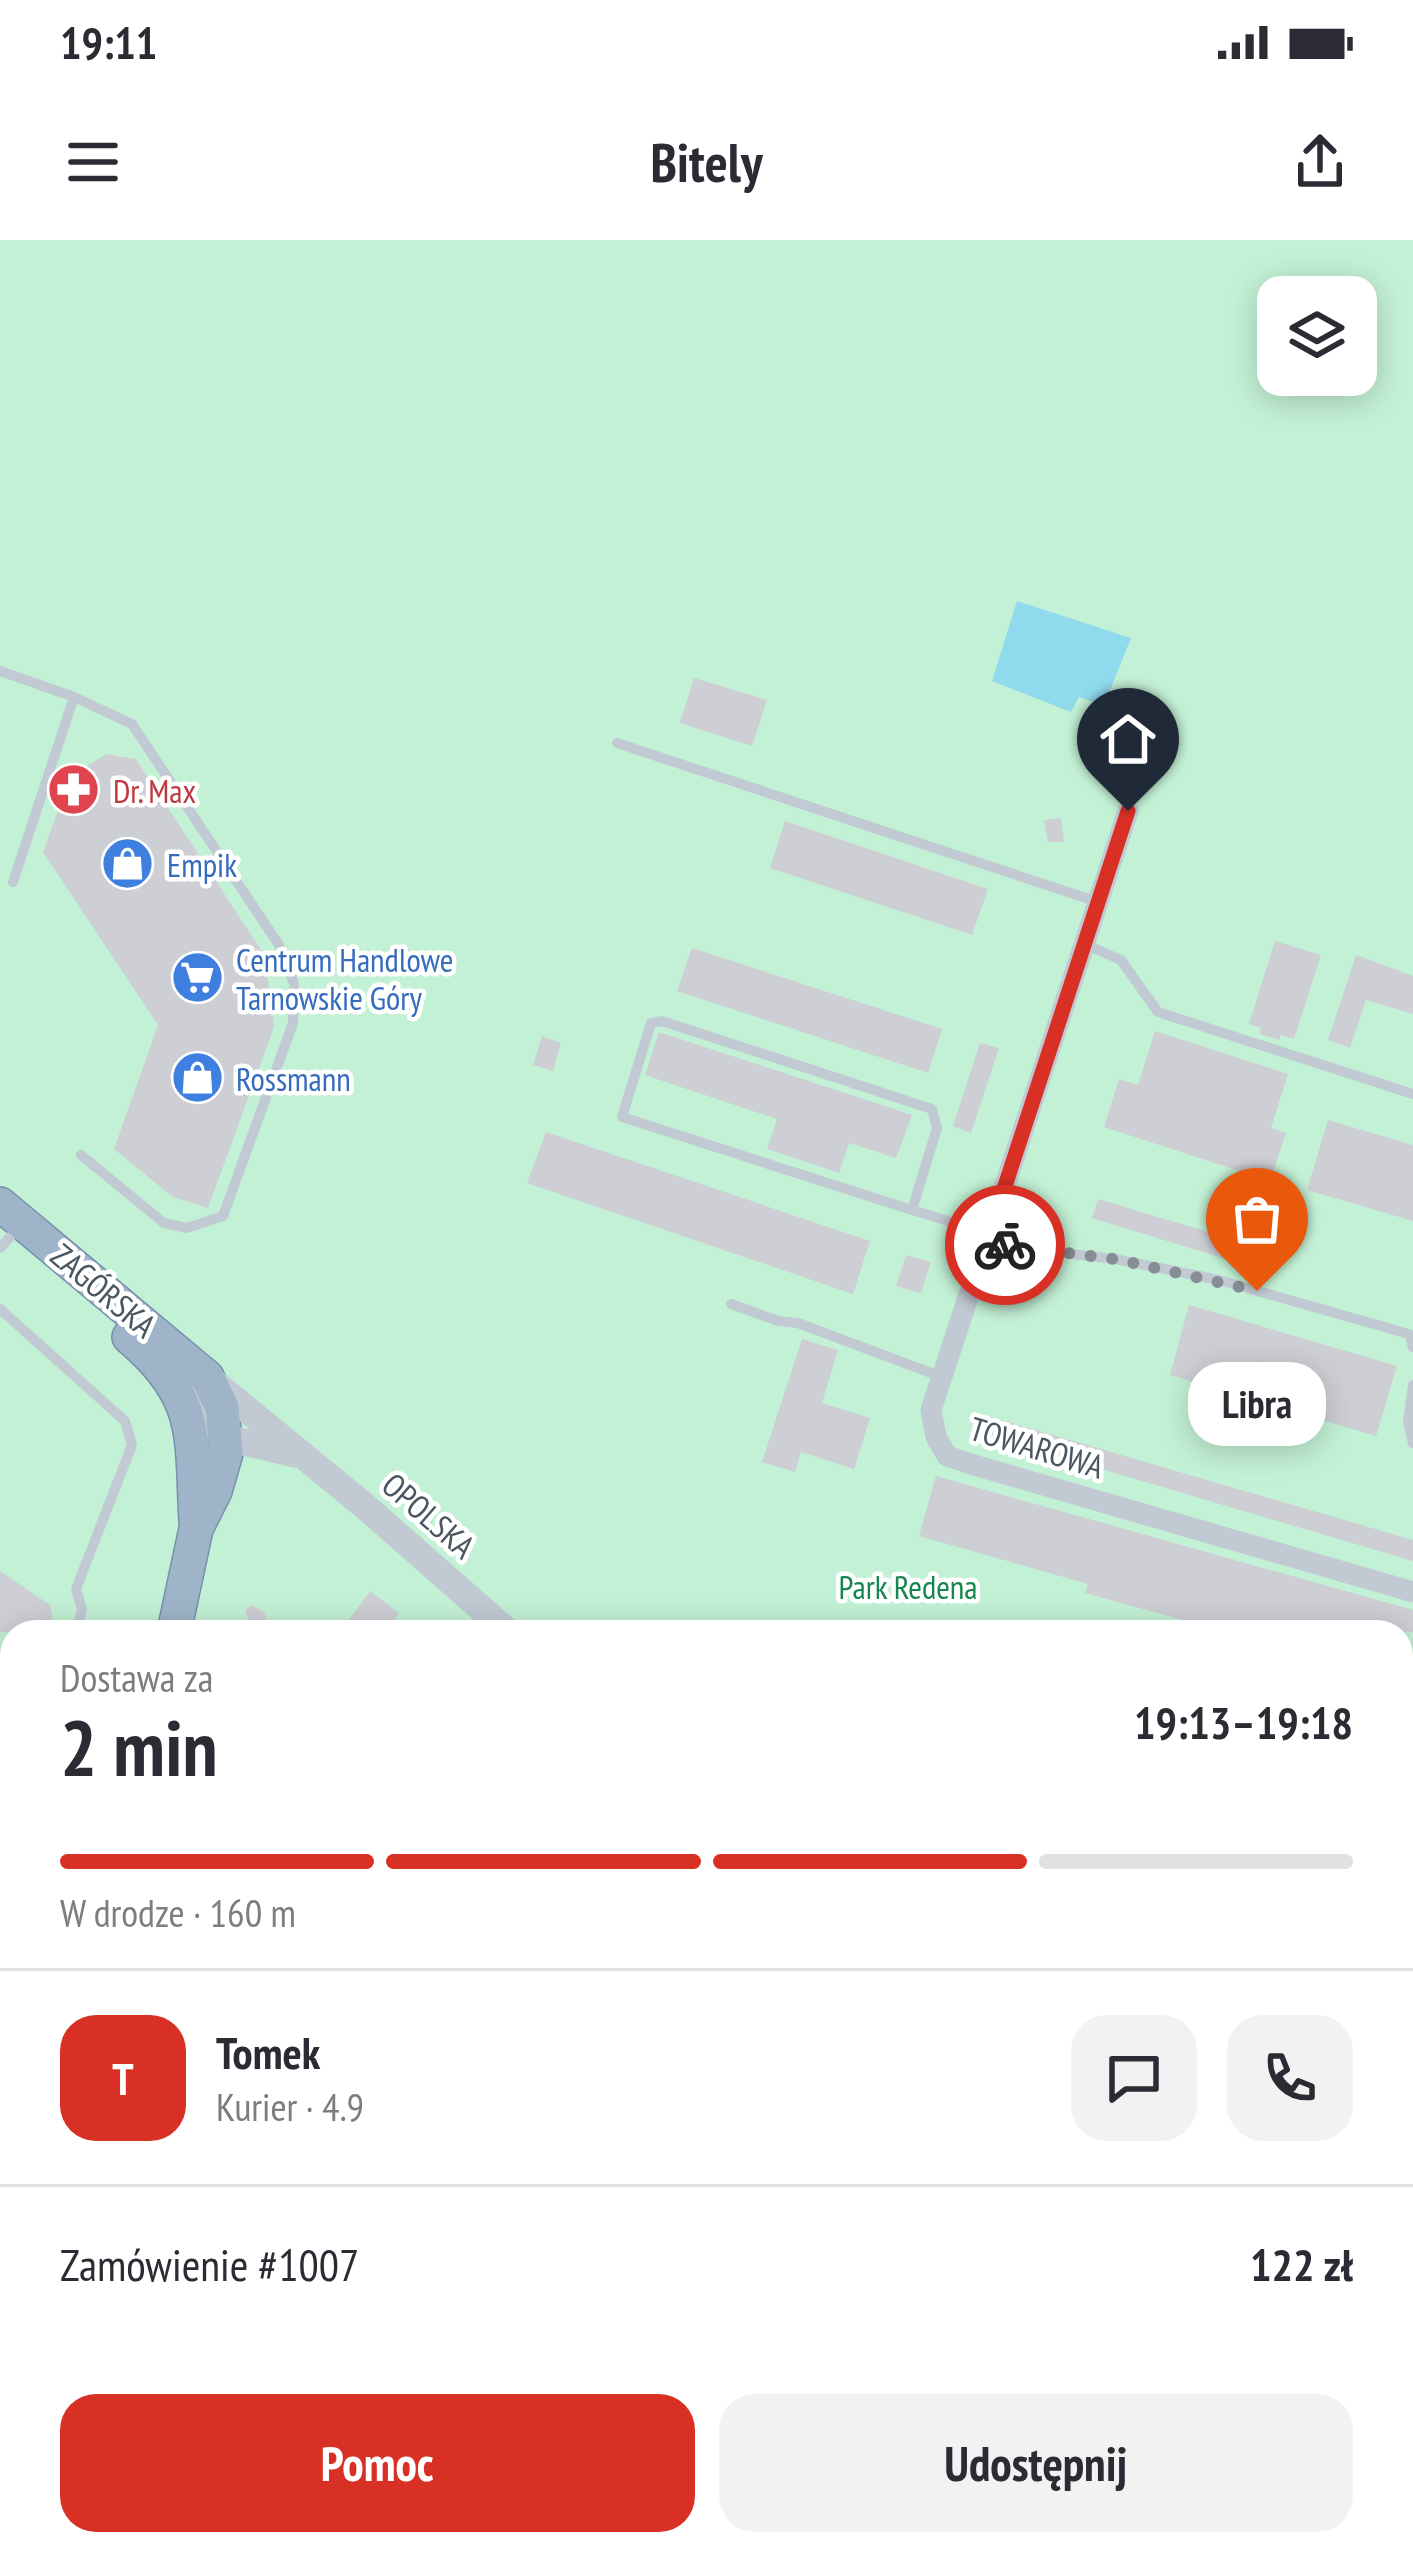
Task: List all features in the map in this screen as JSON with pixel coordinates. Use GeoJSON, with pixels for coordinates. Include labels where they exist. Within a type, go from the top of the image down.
{"type":"FeatureCollection","features":[{"type":"Feature","properties":{"kind":"highway","name":"ZAGÓRSKA"},"geometry":{"type":"LineString","coordinates":[[3,1229],[192,1383]]}},
{"type":"Feature","properties":{"kind":"highway"},"geometry":{"type":"LineString","coordinates":[[177,1620],[215,1435],[218,1394],[192,1383]]}},
{"type":"Feature","properties":{"kind":"highway"},"geometry":{"type":"LineString","coordinates":[[196,1528],[222,1473],[215,1435]]}},
{"type":"Feature","properties":{"kind":"street","name":"TOWAROWA"},"geometry":{"type":"LineString","coordinates":[[1128,811],[931,1410],[936,1437],[946,1456],[1413,1592]]}},
{"type":"Feature","properties":{"kind":"street","name":"OPOLSKA"},"geometry":{"type":"LineString","coordinates":[[192,1383],[265,1437],[302,1455],[494,1620]]}},
{"type":"Feature","properties":{"kind":"street","name":"OPOLSKA"},"geometry":{"type":"LineString","coordinates":[[215,1435],[265,1437]]}},
{"type":"Feature","properties":{"kind":"street"},"geometry":{"type":"LineString","coordinates":[[222,1473],[265,1437]]}},
{"type":"Feature","properties":{"kind":"lane"},"geometry":{"type":"LineString","coordinates":[[0,671],[132,724],[279,944],[294,984],[293,1023],[223,1216],[188,1228],[164,1223],[81,1155]]}},
{"type":"Feature","properties":{"kind":"lane"},"geometry":{"type":"LineString","coordinates":[[13,882],[74,698]]}},
{"type":"Feature","properties":{"kind":"lane"},"geometry":{"type":"LineString","coordinates":[[1128,811],[1133,736],[1142,699]]}},
{"type":"Feature","properties":{"kind":"lane"},"geometry":{"type":"LineString","coordinates":[[617,743],[1098,902]]}},
{"type":"Feature","properties":{"kind":"lane"},"geometry":{"type":"LineString","coordinates":[[1084,944],[1121,960],[1158,1012],[1413,1094]]}},
{"type":"Feature","properties":{"kind":"lane"},"geometry":{"type":"LineString","coordinates":[[912,1210],[937,1128],[932,1108],[662,1021],[651,1023],[622,1118],[912,1210],[948,1221],[986,1244],[1115,1259],[1219,1280],[1409,1334],[1413,1347]]}},
{"type":"Feature","properties":{"kind":"lane"},"geometry":{"type":"LineString","coordinates":[[730,1304],[778,1321],[798,1322],[942,1377]]}},
{"type":"Feature","properties":{"kind":"lane"},"geometry":{"type":"LineString","coordinates":[[0,1310],[125,1421],[131,1434],[132,1444],[76,1589],[82,1609],[80,1620]]}},
{"type":"Feature","properties":{"kind":"lane"},"geometry":{"type":"LineString","coordinates":[[1413,1385],[1408,1422],[1413,1443]]}},
{"type":"Feature","properties":{"kind":"green space","name":"Park Redena"},"geometry":{"type":"Polygon","coordinates":[[[0,240],[1413,240],[1413,1620],[0,1620],[0,240]]]}},
{"type":"Feature","properties":{"kind":"water"},"geometry":{"type":"Polygon","coordinates":[[[1017,601],[1131,638],[1104,705],[1079,697],[1071,712],[992,681],[1017,601]]]}},
{"type":"Feature","properties":{"kind":"building"},"geometry":{"type":"Polygon","coordinates":[[[694,678],[767,700],[752,746],[680,723],[694,678]]]}},
{"type":"Feature","properties":{"kind":"building","name":"Centrum Handlowe Tarnowskie Góry"},"geometry":{"type":"Polygon","coordinates":[[[106,754],[136,759],[265,956],[274,1027],[208,1208],[173,1197],[114,1149],[158,1025],[43,852],[70,777],[106,754]]]}},
{"type":"Feature","properties":{"kind":"building"},"geometry":{"type":"Polygon","coordinates":[[[1061,818],[1064,842],[1048,842],[1044,820],[1061,818]]]}},
{"type":"Feature","properties":{"kind":"building"},"geometry":{"type":"Polygon","coordinates":[[[785,821],[988,889],[972,935],[770,868],[785,821]]]}},
{"type":"Feature","properties":{"kind":"building"},"geometry":{"type":"Polygon","coordinates":[[[1275,941],[1321,955],[1294,1039],[1260,1034],[1261,1028],[1249,1024],[1275,941]]]}},
{"type":"Feature","properties":{"kind":"building"},"geometry":{"type":"Polygon","coordinates":[[[692,948],[942,1029],[928,1073],[677,991],[692,948]]]}},
{"type":"Feature","properties":{"kind":"building"},"geometry":{"type":"Polygon","coordinates":[[[1356,955],[1413,976],[1413,1014],[1366,1000],[1350,1048],[1328,1040],[1356,955]]]}},
{"type":"Feature","properties":{"kind":"building"},"geometry":{"type":"Polygon","coordinates":[[[1155,1031],[1288,1074],[1271,1128],[1286,1133],[1270,1181],[1104,1127],[1119,1079],[1138,1085],[1155,1031]]]}},
{"type":"Feature","properties":{"kind":"building"},"geometry":{"type":"Polygon","coordinates":[[[659,1032],[912,1115],[896,1158],[849,1143],[839,1173],[767,1149],[777,1119],[645,1075],[659,1032]]]}},
{"type":"Feature","properties":{"kind":"building"},"geometry":{"type":"Polygon","coordinates":[[[542,1036],[561,1043],[553,1071],[533,1065],[542,1036]]]}},
{"type":"Feature","properties":{"kind":"building"},"geometry":{"type":"Polygon","coordinates":[[[980,1043],[999,1048],[971,1133],[953,1126],[980,1043]]]}},
{"type":"Feature","properties":{"kind":"building"},"geometry":{"type":"Polygon","coordinates":[[[1328,1120],[1413,1145],[1413,1221],[1307,1190],[1328,1120]]]}},
{"type":"Feature","properties":{"kind":"building"},"geometry":{"type":"Polygon","coordinates":[[[546,1132],[870,1241],[853,1294],[527,1183],[546,1132]]]}},
{"type":"Feature","properties":{"kind":"building"},"geometry":{"type":"Polygon","coordinates":[[[1098,1199],[1238,1241],[1232,1261],[1092,1218],[1098,1199]]]}},
{"type":"Feature","properties":{"kind":"building"},"geometry":{"type":"Polygon","coordinates":[[[906,1255],[931,1262],[921,1293],[896,1286],[906,1255]]]}},
{"type":"Feature","properties":{"kind":"building"},"geometry":{"type":"Polygon","coordinates":[[[1189,1305],[1397,1366],[1376,1436],[1170,1375],[1189,1305]]]}},
{"type":"Feature","properties":{"kind":"building"},"geometry":{"type":"Polygon","coordinates":[[[802,1339],[838,1350],[822,1403],[870,1418],[854,1469],[801,1452],[795,1472],[762,1462],[802,1339]]]}},
{"type":"Feature","properties":{"kind":"building"},"geometry":{"type":"Polygon","coordinates":[[[991,1417],[1413,1540],[1413,1561],[986,1435],[991,1417]]]}},
{"type":"Feature","properties":{"kind":"building"},"geometry":{"type":"Polygon","coordinates":[[[936,1476],[1413,1610],[1413,1620],[1183,1620],[1085,1593],[1088,1584],[919,1536],[936,1476]]]}},
{"type":"Feature","properties":{"kind":"building"},"geometry":{"type":"Polygon","coordinates":[[[0,1571],[50,1605],[53,1620],[0,1620],[0,1571]]]}},
{"type":"Feature","properties":{"kind":"building"},"geometry":{"type":"Polygon","coordinates":[[[370,1591],[399,1613],[395,1620],[349,1620],[370,1591]]]}},
{"type":"Feature","properties":{"kind":"building"},"geometry":{"type":"Polygon","coordinates":[[[252,1605],[264,1612],[267,1620],[248,1620],[245,1610],[252,1605]]]}},
{"type":"Feature","properties":{"kind":"way so far"},"geometry":{"type":"LineString","coordinates":[[1005,1245],[1115,1259],[1257,1291]]}},
{"type":"Feature","properties":{"kind":"place","name":"Dr. Max"},"geometry":{"type":"Point","coordinates":[74,790]}},
{"type":"Feature","properties":{"kind":"place","name":"Empik"},"geometry":{"type":"Point","coordinates":[128,864]}},
{"type":"Feature","properties":{"kind":"place","name":"Centrum Handlowe Tarnowskie Góry"},"geometry":{"type":"Point","coordinates":[197,978]}},
{"type":"Feature","properties":{"kind":"place","name":"Rossmann"},"geometry":{"type":"Point","coordinates":[197,1078]}},
{"type":"Feature","properties":{"kind":"place","name":"Libra"},"geometry":{"type":"Point","coordinates":[1257,1291]}},
{"type":"Feature","properties":{"kind":"route"},"geometry":{"type":"LineString","coordinates":[[1005,1245],[986,1244],[1128,811]]}}]}
